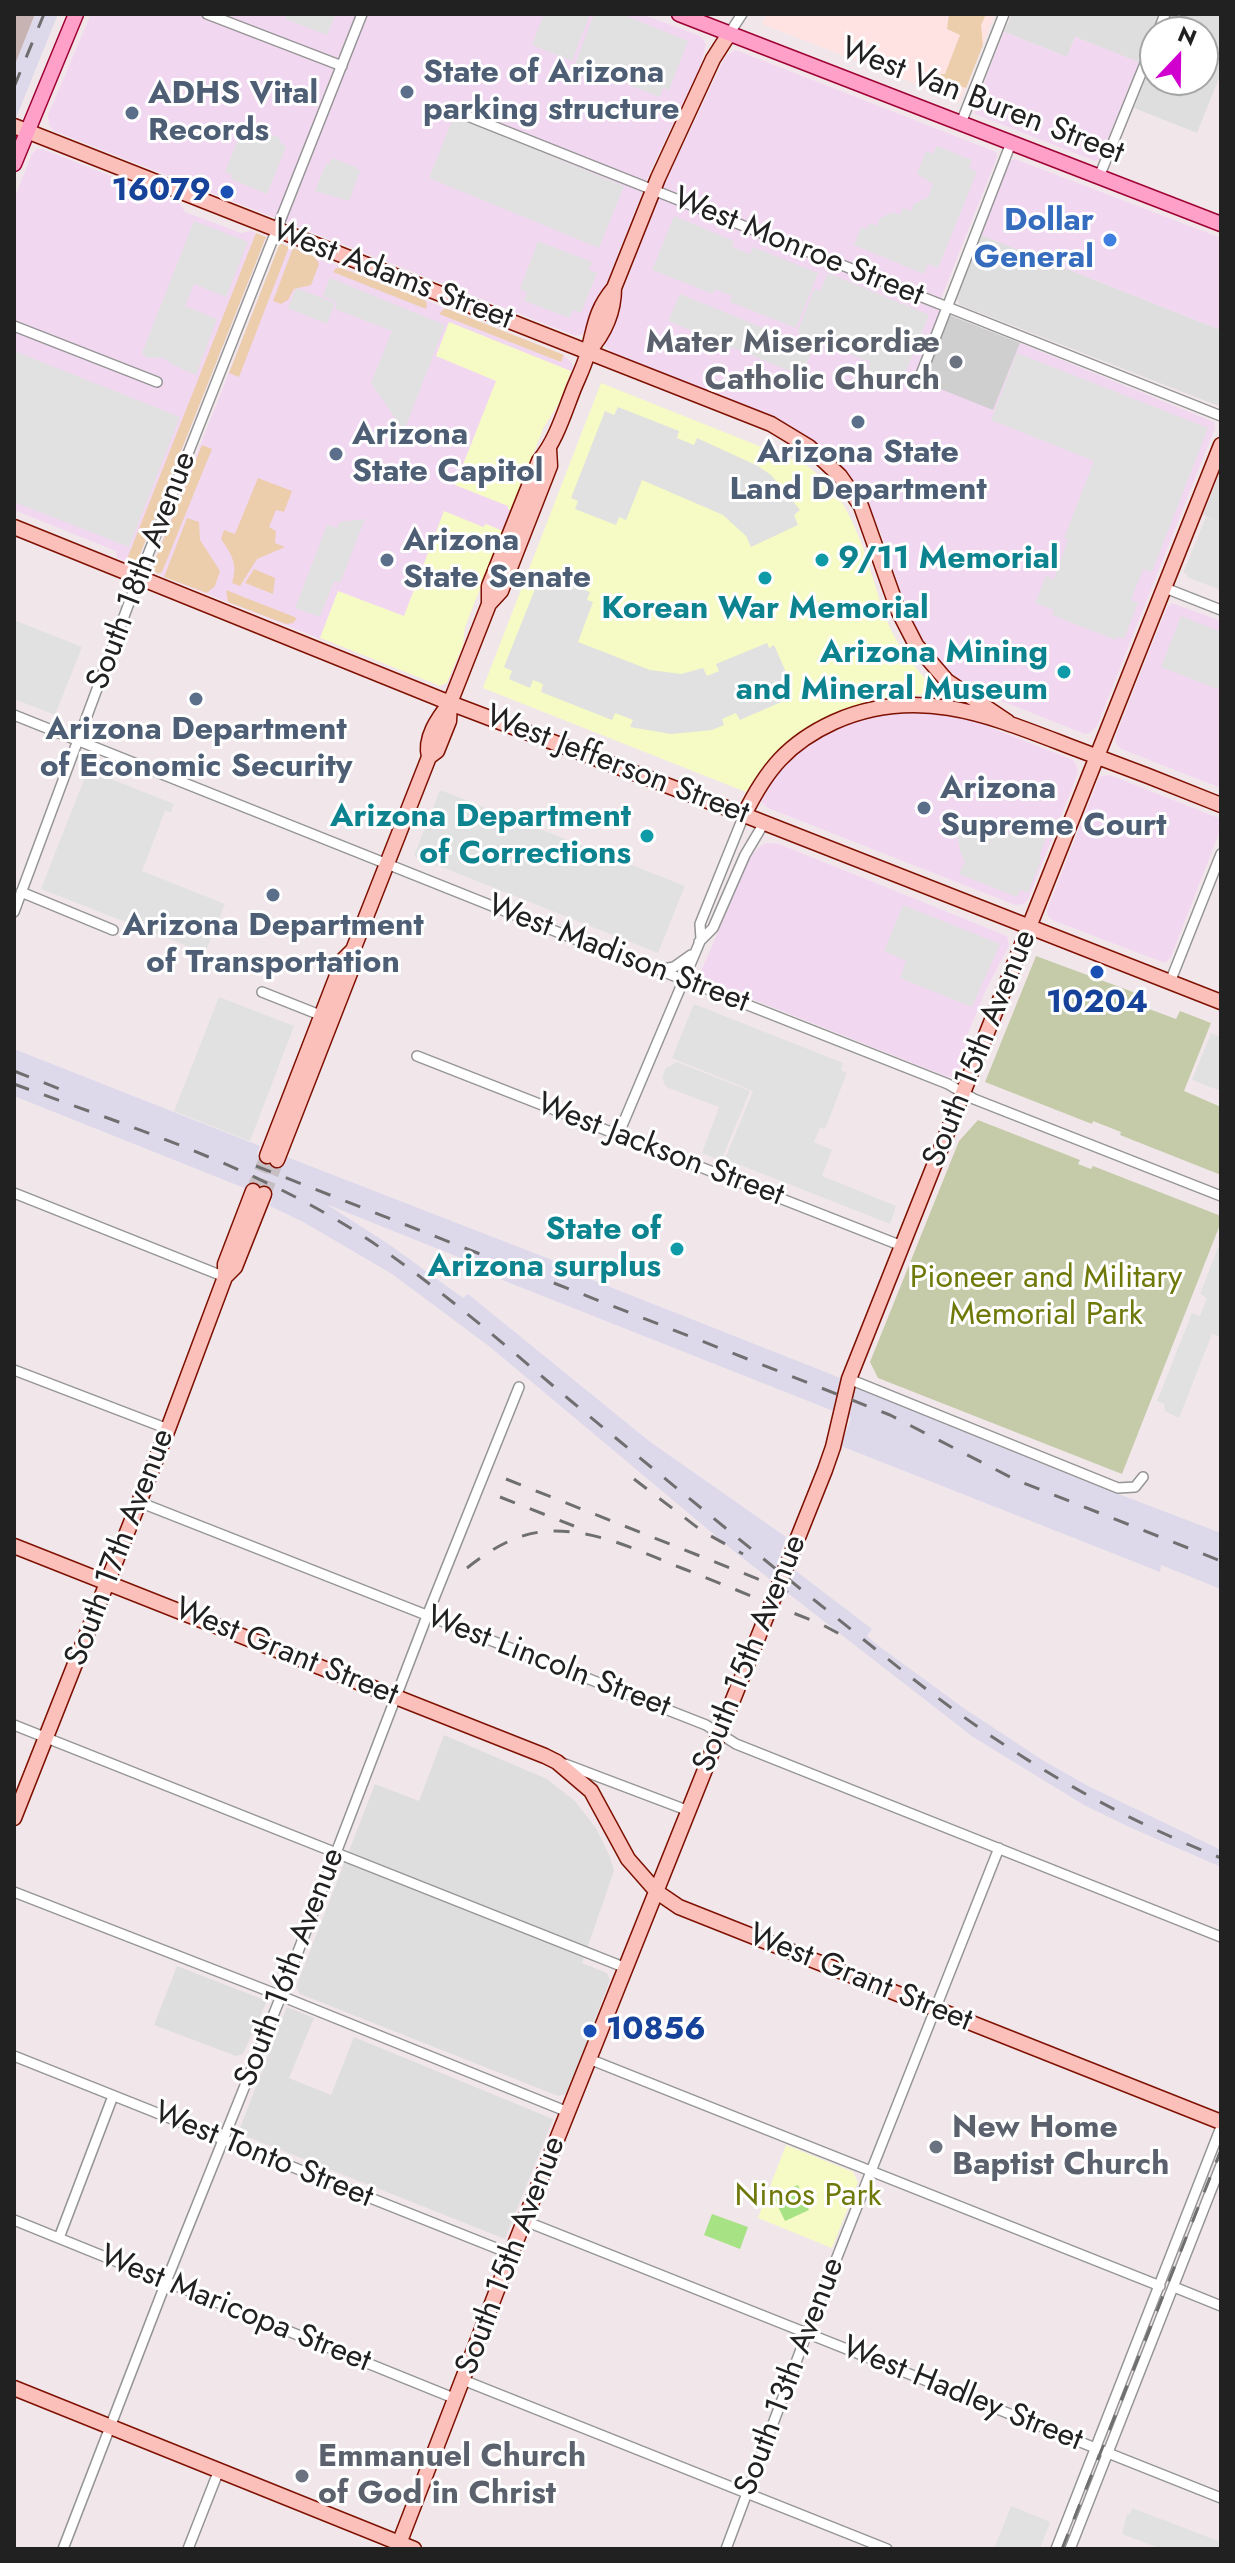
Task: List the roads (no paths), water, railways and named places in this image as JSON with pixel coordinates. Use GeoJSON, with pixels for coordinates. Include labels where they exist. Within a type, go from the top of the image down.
{"type":"FeatureCollection","features":[{"type":"Feature","properties":{"kind":"main road"},"geometry":{"type":"LineString","coordinates":[[14,164],[21,129],[76,14]]}},
{"type":"Feature","properties":{"kind":"main road","name":"West Van Buren Street"},"geometry":{"type":"LineString","coordinates":[[679,14],[1221,224]]}},
{"type":"Feature","properties":{"kind":"main road"},"geometry":{"type":"LineString","coordinates":[[272,1158],[326,1017],[343,960],[353,950],[429,757],[426,747],[439,716],[450,703],[489,604],[501,591],[550,466],[549,449],[588,353],[601,337],[614,305],[614,288],[652,191],[713,59],[729,34]]}},
{"type":"Feature","properties":{"kind":"main road","name":"West Adams Street"},"geometry":{"type":"LineString","coordinates":[[21,129],[771,424],[809,447],[840,476],[861,506],[904,624],[936,670],[947,681],[1008,722]]}},
{"type":"Feature","properties":{"kind":"main road","name":"South 15th Avenue"},"geometry":{"type":"LineString","coordinates":[[404,2547],[511,2254],[825,1470],[849,1379],[1221,445]]}},
{"type":"Feature","properties":{"kind":"main road","name":"West Jefferson Street"},"geometry":{"type":"LineString","coordinates":[[14,527],[450,703],[1221,1002]]}},
{"type":"Feature","properties":{"kind":"main road"},"geometry":{"type":"LineString","coordinates":[[744,815],[763,778],[783,755],[813,731],[860,711],[908,703],[960,709],[1008,722],[1221,805]]}},
{"type":"Feature","properties":{"kind":"main road","name":"South 17th Avenue"},"geometry":{"type":"LineString","coordinates":[[14,1818],[168,1429],[225,1277],[225,1264],[258,1193]]}},
{"type":"Feature","properties":{"kind":"main road","name":"West Grant Street"},"geometry":{"type":"LineString","coordinates":[[14,1546],[557,1762],[591,1791],[628,1859],[657,1892],[679,1907],[1221,2125]]}},
{"type":"Feature","properties":{"kind":"main road"},"geometry":{"type":"LineString","coordinates":[[14,2388],[404,2547]]}},
{"type":"Feature","properties":{"kind":"street"},"geometry":{"type":"LineString","coordinates":[[207,14],[342,66]]}},
{"type":"Feature","properties":{"kind":"street","name":"South 18th Avenue"},"geometry":{"type":"LineString","coordinates":[[14,912],[139,577],[362,14]]}},
{"type":"Feature","properties":{"kind":"street"},"geometry":{"type":"LineString","coordinates":[[729,34],[742,14]]}},
{"type":"Feature","properties":{"kind":"street"},"geometry":{"type":"LineString","coordinates":[[961,123],[1004,14]]}},
{"type":"Feature","properties":{"kind":"street"},"geometry":{"type":"LineString","coordinates":[[1099,177],[1139,78]]}},
{"type":"Feature","properties":{"kind":"street","name":"West Monroe Street"},"geometry":{"type":"LineString","coordinates":[[465,115],[1221,416]]}},
{"type":"Feature","properties":{"kind":"street"},"geometry":{"type":"LineString","coordinates":[[921,383],[920,377],[1011,143]]}},
{"type":"Feature","properties":{"kind":"street"},"geometry":{"type":"LineString","coordinates":[[14,326],[157,382]]}},
{"type":"Feature","properties":{"kind":"street"},"geometry":{"type":"LineString","coordinates":[[1165,588],[1221,610]]}},
{"type":"Feature","properties":{"kind":"street","name":"West Madison Street"},"geometry":{"type":"LineString","coordinates":[[14,715],[630,961],[948,1084],[1221,1196]]}},
{"type":"Feature","properties":{"kind":"street"},"geometry":{"type":"LineString","coordinates":[[619,1133],[701,939],[700,924],[744,815]]}},
{"type":"Feature","properties":{"kind":"street"},"geometry":{"type":"LineString","coordinates":[[659,970],[684,962],[713,928],[745,855],[764,823]]}},
{"type":"Feature","properties":{"kind":"street"},"geometry":{"type":"LineString","coordinates":[[1170,982],[1221,854]]}},
{"type":"Feature","properties":{"kind":"street"},"geometry":{"type":"LineString","coordinates":[[21,892],[113,930]]}},
{"type":"Feature","properties":{"kind":"street"},"geometry":{"type":"LineString","coordinates":[[262,992],[326,1017]]}},
{"type":"Feature","properties":{"kind":"street","name":"West Jackson Street"},"geometry":{"type":"LineString","coordinates":[[417,1056],[902,1246]]}},
{"type":"Feature","properties":{"kind":"street"},"geometry":{"type":"LineString","coordinates":[[14,1193],[225,1277]]}},
{"type":"Feature","properties":{"kind":"street"},"geometry":{"type":"LineString","coordinates":[[14,1370],[168,1429]]}},
{"type":"Feature","properties":{"kind":"street"},"geometry":{"type":"LineString","coordinates":[[849,1379],[1118,1488],[1135,1487],[1143,1477]]}},
{"type":"Feature","properties":{"kind":"street","name":"South 16th Avenue"},"geometry":{"type":"LineString","coordinates":[[63,2549],[519,1387]]}},
{"type":"Feature","properties":{"kind":"street","name":"West Lincoln Street"},"geometry":{"type":"LineString","coordinates":[[139,1502],[706,1725],[736,1744],[1221,1937]]}},
{"type":"Feature","properties":{"kind":"street"},"geometry":{"type":"LineString","coordinates":[[14,1725],[626,1968]]}},
{"type":"Feature","properties":{"kind":"street","name":"West Grant Street"},"geometry":{"type":"LineString","coordinates":[[557,1762],[689,1811]]}},
{"type":"Feature","properties":{"kind":"street","name":"South 13th Avenue"},"geometry":{"type":"LineString","coordinates":[[726,2549],[807,2333],[999,1848]]}},
{"type":"Feature","properties":{"kind":"street"},"geometry":{"type":"LineString","coordinates":[[14,1892],[568,2112]]}},
{"type":"Feature","properties":{"kind":"street","name":"West Tonto Street"},"geometry":{"type":"LineString","coordinates":[[14,2056],[511,2254]]}},
{"type":"Feature","properties":{"kind":"street"},"geometry":{"type":"LineString","coordinates":[[589,2059],[1160,2286]]}},
{"type":"Feature","properties":{"kind":"street"},"geometry":{"type":"LineString","coordinates":[[59,2238],[113,2096]]}},
{"type":"Feature","properties":{"kind":"street"},"geometry":{"type":"LineString","coordinates":[[1056,2549],[1221,2125]]}},
{"type":"Feature","properties":{"kind":"street"},"geometry":{"type":"LineString","coordinates":[[1070,2549],[1221,2165]]}},
{"type":"Feature","properties":{"kind":"street","name":"West Maricopa Street"},"geometry":{"type":"LineString","coordinates":[[14,2220],[456,2399]]}},
{"type":"Feature","properties":{"kind":"street","name":"West Hadley Street"},"geometry":{"type":"LineString","coordinates":[[525,2221],[1221,2498]]}},
{"type":"Feature","properties":{"kind":"street"},"geometry":{"type":"LineString","coordinates":[[1174,2287],[1221,2306]]}},
{"type":"Feature","properties":{"kind":"street"},"geometry":{"type":"LineString","coordinates":[[463,2380],[887,2549]]}},
{"type":"Feature","properties":{"kind":"street"},"geometry":{"type":"LineString","coordinates":[[188,2549],[219,2470]]}},
{"type":"Feature","properties":{"kind":"tunnel"},"geometry":{"type":"LineString","coordinates":[[253,1191],[267,1156]]}},
{"type":"Feature","properties":{"kind":"tunnel"},"geometry":{"type":"LineString","coordinates":[[264,1194],[277,1160]]}},
{"type":"Feature","properties":{"kind":"railway"},"geometry":{"type":"LineString","coordinates":[[14,87],[44,14]]}},
{"type":"Feature","properties":{"kind":"railway"},"geometry":{"type":"LineString","coordinates":[[14,1071],[70,1093]]}},
{"type":"Feature","properties":{"kind":"railway"},"geometry":{"type":"LineString","coordinates":[[14,1084],[198,1152],[287,1193],[372,1242],[449,1299],[725,1528],[951,1707],[997,1740],[1078,1790],[1221,1858]]}},
{"type":"Feature","properties":{"kind":"railway"},"geometry":{"type":"LineString","coordinates":[[256,1166],[890,1415],[1016,1480],[1221,1561]]}},
{"type":"Feature","properties":{"kind":"railway"},"geometry":{"type":"LineString","coordinates":[[506,1479],[778,1587],[800,1599]]}},
{"type":"Feature","properties":{"kind":"railway"},"geometry":{"type":"LineString","coordinates":[[634,1479],[702,1531],[743,1554]]}},
{"type":"Feature","properties":{"kind":"railway"},"geometry":{"type":"LineString","coordinates":[[500,1497],[574,1526]]}},
{"type":"Feature","properties":{"kind":"railway"},"geometry":{"type":"LineString","coordinates":[[467,1568],[497,1547],[530,1534],[555,1531],[589,1535],[637,1550],[821,1624],[847,1638]]}},
{"type":"Feature","properties":{"kind":"railway"},"geometry":{"type":"LineString","coordinates":[[1062,2549],[1221,2150]]}},
{"type":"Feature","properties":{"kind":"place","name":"State of Arizona parking structure"},"geometry":{"type":"Point","coordinates":[407,92]}},
{"type":"Feature","properties":{"kind":"place","name":"ADHS Vital Records"},"geometry":{"type":"Point","coordinates":[132,113]}},
{"type":"Feature","properties":{"kind":"place","name":"16079"},"geometry":{"type":"Point","coordinates":[227,192]}},
{"type":"Feature","properties":{"kind":"place","name":"Dollar General"},"geometry":{"type":"Point","coordinates":[1110,240]}},
{"type":"Feature","properties":{"kind":"place","name":"Mater Misericordiæ Catholic Church"},"geometry":{"type":"Point","coordinates":[956,362]}},
{"type":"Feature","properties":{"kind":"place","name":"Arizona State Land Department"},"geometry":{"type":"Point","coordinates":[858,422]}},
{"type":"Feature","properties":{"kind":"place","name":"Arizona State Capitol"},"geometry":{"type":"Point","coordinates":[336,454]}},
{"type":"Feature","properties":{"kind":"place","name":"Arizona State Senate"},"geometry":{"type":"Point","coordinates":[387,560]}},
{"type":"Feature","properties":{"kind":"place","name":"9/11 Memorial"},"geometry":{"type":"Point","coordinates":[822,560]}},
{"type":"Feature","properties":{"kind":"place","name":"Korean War Memorial"},"geometry":{"type":"Point","coordinates":[765,578]}},
{"type":"Feature","properties":{"kind":"place","name":"Arizona Mining and Mineral Museum"},"geometry":{"type":"Point","coordinates":[1064,672]}},
{"type":"Feature","properties":{"kind":"place","name":"Arizona Department of Economic Security"},"geometry":{"type":"Point","coordinates":[196,699]}},
{"type":"Feature","properties":{"kind":"place","name":"Arizona Supreme Court"},"geometry":{"type":"Point","coordinates":[924,808]}},
{"type":"Feature","properties":{"kind":"place","name":"Arizona Department of Corrections"},"geometry":{"type":"Point","coordinates":[647,836]}},
{"type":"Feature","properties":{"kind":"place","name":"Arizona Department of Transportation"},"geometry":{"type":"Point","coordinates":[273,895]}},
{"type":"Feature","properties":{"kind":"place","name":"10204"},"geometry":{"type":"Point","coordinates":[1097,972]}},
{"type":"Feature","properties":{"kind":"place","name":"State of Arizona surplus"},"geometry":{"type":"Point","coordinates":[677,1249]}},
{"type":"Feature","properties":{"kind":"place","name":"10856"},"geometry":{"type":"Point","coordinates":[590,2031]}},
{"type":"Feature","properties":{"kind":"place","name":"New Home Baptist Church"},"geometry":{"type":"Point","coordinates":[936,2147]}},
{"type":"Feature","properties":{"kind":"place","name":"Emmanuel Church of God in Christ"},"geometry":{"type":"Point","coordinates":[302,2476]}},
{"type":"Feature","properties":{"kind":"park label","name":"Pioneer and Military Memorial Park"},"geometry":{"type":"Point","coordinates":[1046,1298]}},
{"type":"Feature","properties":{"kind":"park label","name":"Ninos Park"},"geometry":{"type":"Point","coordinates":[808,2197]}}]}
